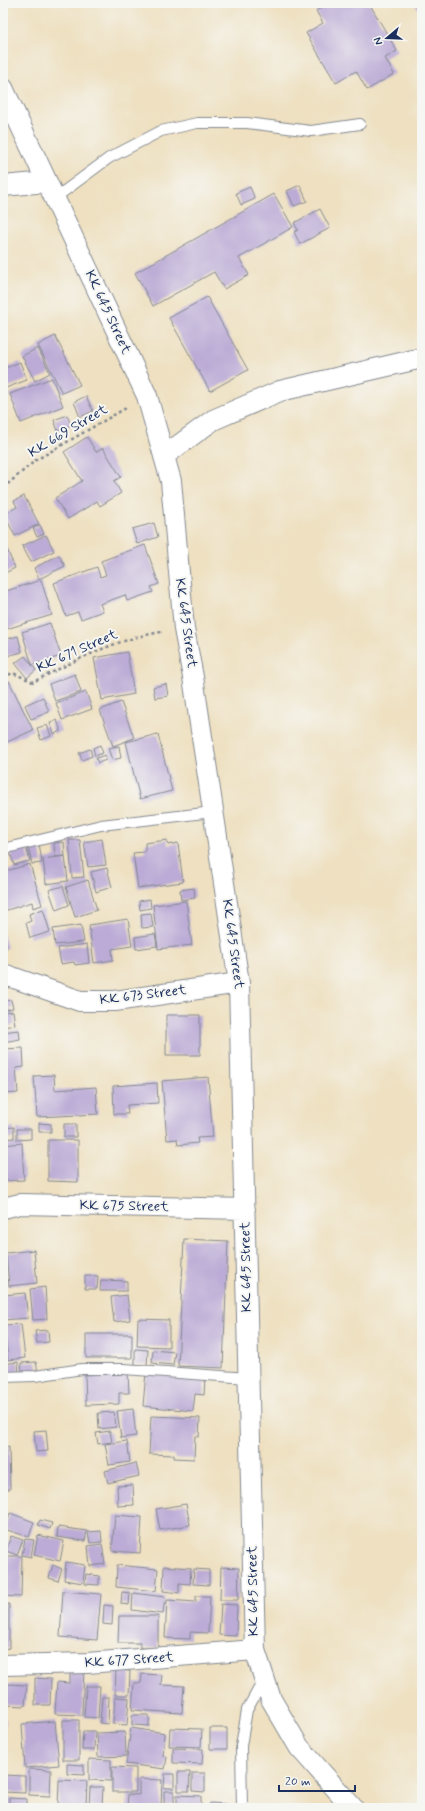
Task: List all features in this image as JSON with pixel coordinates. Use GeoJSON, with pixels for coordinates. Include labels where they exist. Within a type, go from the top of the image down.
{"type":"FeatureCollection","features":[{"type":"Feature","properties":{"kind":"street","name":"KK 645 Street"},"geometry":{"type":"LineString","coordinates":[[3,88],[147,396],[171,481],[184,629],[193,677],[239,983],[254,1650],[271,1699],[299,1747],[353,1808]]}},
{"type":"Feature","properties":{"kind":"street"},"geometry":{"type":"LineString","coordinates":[[3,186],[51,190]]}},
{"type":"Feature","properties":{"kind":"street"},"geometry":{"type":"LineString","coordinates":[[164,456],[213,420],[280,391],[422,358]]}},
{"type":"Feature","properties":{"kind":"street","name":"KK 673 Street"},"geometry":{"type":"LineString","coordinates":[[3,974],[80,1001],[115,1001],[239,983]]}},
{"type":"Feature","properties":{"kind":"street","name":"KK 675 Street"},"geometry":{"type":"LineString","coordinates":[[3,1208],[20,1204],[245,1208]]}},
{"type":"Feature","properties":{"kind":"street","name":"KK 677 Street"},"geometry":{"type":"LineString","coordinates":[[3,1665],[87,1663],[254,1650]]}},
{"type":"Feature","properties":{"kind":"lane"},"geometry":{"type":"LineString","coordinates":[[51,190],[109,158],[161,132],[190,124],[247,123],[311,131],[360,124]]}},
{"type":"Feature","properties":{"kind":"lane"},"geometry":{"type":"LineString","coordinates":[[3,848],[101,825],[213,812]]}},
{"type":"Feature","properties":{"kind":"lane"},"geometry":{"type":"LineString","coordinates":[[3,1376],[36,1376],[82,1369],[124,1369],[248,1378]]}},
{"type":"Feature","properties":{"kind":"lane"},"geometry":{"type":"LineString","coordinates":[[242,1808],[241,1746],[247,1710],[264,1679]]}},
{"type":"Feature","properties":{"kind":"path","name":"KK 669 Street"},"geometry":{"type":"LineString","coordinates":[[3,488],[36,460],[147,396]]}},
{"type":"Feature","properties":{"kind":"path","name":"KK 671 Street"},"geometry":{"type":"LineString","coordinates":[[3,677],[13,673],[33,682],[100,649],[140,636],[184,629]]}},
{"type":"Feature","properties":{"kind":"building"},"geometry":{"type":"Polygon","coordinates":[[[329,3],[369,3],[397,51],[385,58],[394,74],[367,90],[356,71],[336,83],[306,33],[323,23],[316,11],[329,3]]]}},
{"type":"Feature","properties":{"kind":"building"},"geometry":{"type":"Polygon","coordinates":[[[414,3],[422,3],[422,15],[414,3]]]}},
{"type":"Feature","properties":{"kind":"building"},"geometry":{"type":"Polygon","coordinates":[[[300,185],[307,201],[294,206],[287,191],[300,185]]]}},
{"type":"Feature","properties":{"kind":"building"},"geometry":{"type":"Polygon","coordinates":[[[250,187],[255,199],[241,205],[236,193],[250,187]]]}},
{"type":"Feature","properties":{"kind":"building"},"geometry":{"type":"Polygon","coordinates":[[[274,194],[293,227],[239,258],[249,275],[224,289],[214,272],[153,306],[135,273],[274,194]]]}},
{"type":"Feature","properties":{"kind":"building"},"geometry":{"type":"Polygon","coordinates":[[[320,209],[330,228],[300,244],[294,232],[298,230],[294,223],[320,209]]]}},
{"type":"Feature","properties":{"kind":"building"},"geometry":{"type":"Polygon","coordinates":[[[207,297],[248,370],[210,391],[169,318],[207,297]]]}},
{"type":"Feature","properties":{"kind":"building"},"geometry":{"type":"Polygon","coordinates":[[[55,336],[80,385],[62,393],[38,345],[55,336]]]}},
{"type":"Feature","properties":{"kind":"building"},"geometry":{"type":"Polygon","coordinates":[[[38,348],[50,373],[35,381],[22,356],[38,348]]]}},
{"type":"Feature","properties":{"kind":"building"},"geometry":{"type":"Polygon","coordinates":[[[20,362],[27,380],[3,389],[3,369],[20,362]]]}},
{"type":"Feature","properties":{"kind":"building"},"geometry":{"type":"Polygon","coordinates":[[[52,378],[63,406],[21,423],[10,394],[52,378]]]}},
{"type":"Feature","properties":{"kind":"building"},"geometry":{"type":"Polygon","coordinates":[[[86,396],[93,411],[80,417],[74,402],[86,396]]]}},
{"type":"Feature","properties":{"kind":"building"},"geometry":{"type":"Polygon","coordinates":[[[67,415],[71,425],[58,431],[54,420],[67,415]]]}},
{"type":"Feature","properties":{"kind":"building"},"geometry":{"type":"Polygon","coordinates":[[[87,437],[96,452],[103,448],[121,477],[114,481],[121,493],[100,506],[97,501],[68,519],[55,498],[82,481],[64,452],[87,437]]]}},
{"type":"Feature","properties":{"kind":"building"},"geometry":{"type":"Polygon","coordinates":[[[24,496],[39,524],[15,536],[4,514],[17,507],[14,501],[24,496]]]}},
{"type":"Feature","properties":{"kind":"building"},"geometry":{"type":"Polygon","coordinates":[[[154,523],[158,537],[137,544],[132,529],[154,523]]]}},
{"type":"Feature","properties":{"kind":"building"},"geometry":{"type":"Polygon","coordinates":[[[40,525],[44,534],[37,537],[33,528],[40,525]]]}},
{"type":"Feature","properties":{"kind":"building"},"geometry":{"type":"Polygon","coordinates":[[[46,535],[54,551],[31,562],[22,546],[46,535]]]}},
{"type":"Feature","properties":{"kind":"building"},"geometry":{"type":"Polygon","coordinates":[[[3,540],[15,568],[3,574],[3,540]]]}},
{"type":"Feature","properties":{"kind":"building"},"geometry":{"type":"Polygon","coordinates":[[[145,545],[159,584],[151,587],[153,592],[127,601],[125,595],[100,604],[103,611],[81,619],[78,612],[66,616],[54,583],[97,567],[100,577],[106,575],[101,561],[145,545]]]}},
{"type":"Feature","properties":{"kind":"building"},"geometry":{"type":"Polygon","coordinates":[[[59,555],[65,566],[39,579],[34,568],[59,555]]]}},
{"type":"Feature","properties":{"kind":"building"},"geometry":{"type":"Polygon","coordinates":[[[41,580],[52,615],[3,630],[3,592],[41,580]]]}},
{"type":"Feature","properties":{"kind":"building"},"geometry":{"type":"Polygon","coordinates":[[[50,623],[61,656],[32,665],[22,632],[50,623]]]}},
{"type":"Feature","properties":{"kind":"building"},"geometry":{"type":"Polygon","coordinates":[[[18,636],[22,652],[3,657],[3,640],[18,636]]]}},
{"type":"Feature","properties":{"kind":"building"},"geometry":{"type":"Polygon","coordinates":[[[127,652],[134,694],[102,700],[94,658],[127,652]]]}},
{"type":"Feature","properties":{"kind":"building"},"geometry":{"type":"Polygon","coordinates":[[[25,656],[36,670],[27,678],[15,663],[25,656]]]}},
{"type":"Feature","properties":{"kind":"building"},"geometry":{"type":"Polygon","coordinates":[[[75,674],[81,692],[55,701],[49,684],[75,674]]]}},
{"type":"Feature","properties":{"kind":"building"},"geometry":{"type":"Polygon","coordinates":[[[9,681],[33,730],[5,743],[3,738],[3,683],[9,681]]]}},
{"type":"Feature","properties":{"kind":"building"},"geometry":{"type":"Polygon","coordinates":[[[166,684],[168,696],[155,698],[153,687],[166,684]]]}},
{"type":"Feature","properties":{"kind":"building"},"geometry":{"type":"Polygon","coordinates":[[[86,692],[92,709],[62,720],[56,703],[86,692]]]}},
{"type":"Feature","properties":{"kind":"building"},"geometry":{"type":"Polygon","coordinates":[[[43,697],[49,712],[31,719],[25,705],[43,697]]]}},
{"type":"Feature","properties":{"kind":"building"},"geometry":{"type":"Polygon","coordinates":[[[121,702],[134,738],[113,746],[100,710],[121,702]]]}},
{"type":"Feature","properties":{"kind":"building"},"geometry":{"type":"Polygon","coordinates":[[[57,720],[61,731],[54,734],[50,723],[57,720]]]}},
{"type":"Feature","properties":{"kind":"building"},"geometry":{"type":"Polygon","coordinates":[[[47,725],[51,736],[41,740],[37,728],[47,725]]]}},
{"type":"Feature","properties":{"kind":"building"},"geometry":{"type":"Polygon","coordinates":[[[158,734],[172,791],[140,799],[126,742],[158,734]]]}},
{"type":"Feature","properties":{"kind":"building"},"geometry":{"type":"Polygon","coordinates":[[[100,745],[103,753],[95,756],[93,748],[100,745]]]}},
{"type":"Feature","properties":{"kind":"building"},"geometry":{"type":"Polygon","coordinates":[[[119,746],[121,758],[112,760],[108,748],[119,746]]]}},
{"type":"Feature","properties":{"kind":"building"},"geometry":{"type":"Polygon","coordinates":[[[90,749],[92,756],[82,760],[79,753],[90,749]]]}},
{"type":"Feature","properties":{"kind":"building"},"geometry":{"type":"Polygon","coordinates":[[[105,755],[106,760],[98,763],[96,758],[105,755]]]}},
{"type":"Feature","properties":{"kind":"building"},"geometry":{"type":"Polygon","coordinates":[[[102,839],[106,865],[88,867],[84,842],[102,839]]]}},
{"type":"Feature","properties":{"kind":"building"},"geometry":{"type":"Polygon","coordinates":[[[69,840],[80,840],[84,877],[72,878],[69,840]]]}},
{"type":"Feature","properties":{"kind":"building"},"geometry":{"type":"Polygon","coordinates":[[[167,840],[168,845],[178,843],[183,882],[138,888],[133,853],[145,852],[145,843],[167,840]]]}},
{"type":"Feature","properties":{"kind":"building"},"geometry":{"type":"Polygon","coordinates":[[[64,842],[65,856],[55,857],[54,843],[64,842]]]}},
{"type":"Feature","properties":{"kind":"building"},"geometry":{"type":"Polygon","coordinates":[[[39,843],[42,863],[32,864],[28,845],[39,843]]]}},
{"type":"Feature","properties":{"kind":"building"},"geometry":{"type":"Polygon","coordinates":[[[26,847],[30,861],[14,865],[10,852],[26,847]]]}},
{"type":"Feature","properties":{"kind":"building"},"geometry":{"type":"Polygon","coordinates":[[[65,856],[68,881],[46,884],[43,859],[65,856]]]}},
{"type":"Feature","properties":{"kind":"building"},"geometry":{"type":"Polygon","coordinates":[[[30,864],[42,905],[33,908],[32,902],[4,911],[3,872],[30,864]]]}},
{"type":"Feature","properties":{"kind":"building"},"geometry":{"type":"Polygon","coordinates":[[[107,868],[112,887],[96,892],[91,872],[107,868]]]}},
{"type":"Feature","properties":{"kind":"building"},"geometry":{"type":"Polygon","coordinates":[[[88,880],[97,910],[75,917],[66,887],[88,880]]]}},
{"type":"Feature","properties":{"kind":"building"},"geometry":{"type":"Polygon","coordinates":[[[63,886],[69,905],[56,910],[49,890],[63,886]]]}},
{"type":"Feature","properties":{"kind":"building"},"geometry":{"type":"Polygon","coordinates":[[[194,888],[195,898],[181,900],[180,890],[194,888]]]}},
{"type":"Feature","properties":{"kind":"building"},"geometry":{"type":"Polygon","coordinates":[[[150,899],[151,908],[140,910],[139,901],[150,899]]]}},
{"type":"Feature","properties":{"kind":"building"},"geometry":{"type":"Polygon","coordinates":[[[186,901],[192,945],[158,949],[153,905],[186,901]]]}},
{"type":"Feature","properties":{"kind":"building"},"geometry":{"type":"Polygon","coordinates":[[[43,909],[50,932],[30,938],[26,923],[31,921],[29,914],[43,909]]]}},
{"type":"Feature","properties":{"kind":"building"},"geometry":{"type":"Polygon","coordinates":[[[151,913],[153,927],[142,928],[141,914],[151,913]]]}},
{"type":"Feature","properties":{"kind":"building"},"geometry":{"type":"Polygon","coordinates":[[[128,919],[132,946],[112,949],[113,960],[94,963],[89,925],[128,919]]]}},
{"type":"Feature","properties":{"kind":"building"},"geometry":{"type":"Polygon","coordinates":[[[81,925],[84,942],[55,945],[53,929],[81,925]]]}},
{"type":"Feature","properties":{"kind":"building"},"geometry":{"type":"Polygon","coordinates":[[[3,933],[7,948],[3,949],[3,933]]]}},
{"type":"Feature","properties":{"kind":"building"},"geometry":{"type":"Polygon","coordinates":[[[155,934],[157,946],[136,949],[135,937],[155,934]]]}},
{"type":"Feature","properties":{"kind":"building"},"geometry":{"type":"Polygon","coordinates":[[[87,944],[89,963],[75,965],[74,962],[61,964],[58,948],[87,944]]]}},
{"type":"Feature","properties":{"kind":"building"},"geometry":{"type":"Polygon","coordinates":[[[11,1000],[13,1008],[3,1010],[3,1001],[11,1000]]]}},
{"type":"Feature","properties":{"kind":"building"},"geometry":{"type":"Polygon","coordinates":[[[13,1011],[15,1025],[3,1027],[3,1012],[13,1011]]]}},
{"type":"Feature","properties":{"kind":"building"},"geometry":{"type":"Polygon","coordinates":[[[166,1015],[200,1015],[200,1055],[166,1055],[166,1015]]]}},
{"type":"Feature","properties":{"kind":"building"},"geometry":{"type":"Polygon","coordinates":[[[19,1030],[20,1039],[3,1042],[3,1032],[19,1030]]]}},
{"type":"Feature","properties":{"kind":"building"},"geometry":{"type":"Polygon","coordinates":[[[23,1048],[24,1067],[16,1068],[18,1093],[3,1094],[3,1049],[23,1048]]]}},
{"type":"Feature","properties":{"kind":"building"},"geometry":{"type":"Polygon","coordinates":[[[54,1075],[55,1090],[96,1087],[98,1114],[37,1117],[34,1076],[54,1075]]]}},
{"type":"Feature","properties":{"kind":"building"},"geometry":{"type":"Polygon","coordinates":[[[208,1077],[213,1137],[197,1138],[198,1143],[178,1145],[177,1139],[167,1140],[162,1081],[208,1077]]]}},
{"type":"Feature","properties":{"kind":"building"},"geometry":{"type":"Polygon","coordinates":[[[157,1083],[158,1103],[127,1105],[128,1114],[114,1114],[113,1086],[157,1083]]]}},
{"type":"Feature","properties":{"kind":"building"},"geometry":{"type":"Polygon","coordinates":[[[39,1123],[51,1124],[51,1132],[39,1132],[39,1123]]]}},
{"type":"Feature","properties":{"kind":"building"},"geometry":{"type":"Polygon","coordinates":[[[64,1124],[76,1124],[76,1137],[64,1137],[64,1124]]]}},
{"type":"Feature","properties":{"kind":"building"},"geometry":{"type":"Polygon","coordinates":[[[14,1127],[14,1138],[3,1139],[3,1128],[14,1127]]]}},
{"type":"Feature","properties":{"kind":"building"},"geometry":{"type":"Polygon","coordinates":[[[17,1129],[31,1129],[31,1139],[17,1140],[17,1129]]]}},
{"type":"Feature","properties":{"kind":"building"},"geometry":{"type":"Polygon","coordinates":[[[48,1140],[78,1140],[78,1182],[48,1181],[48,1140]]]}},
{"type":"Feature","properties":{"kind":"building"},"geometry":{"type":"Polygon","coordinates":[[[22,1143],[24,1180],[3,1181],[3,1145],[22,1143]]]}},
{"type":"Feature","properties":{"kind":"building"},"geometry":{"type":"Polygon","coordinates":[[[184,1239],[228,1241],[223,1368],[178,1366],[184,1239]]]}},
{"type":"Feature","properties":{"kind":"building"},"geometry":{"type":"Polygon","coordinates":[[[34,1250],[37,1283],[9,1286],[6,1253],[34,1250]]]}},
{"type":"Feature","properties":{"kind":"building"},"geometry":{"type":"Polygon","coordinates":[[[85,1276],[98,1276],[97,1289],[85,1289],[85,1276]]]}},
{"type":"Feature","properties":{"kind":"building"},"geometry":{"type":"Polygon","coordinates":[[[101,1280],[127,1281],[127,1291],[100,1291],[101,1280]]]}},
{"type":"Feature","properties":{"kind":"building"},"geometry":{"type":"Polygon","coordinates":[[[45,1287],[47,1319],[33,1320],[30,1289],[45,1287]]]}},
{"type":"Feature","properties":{"kind":"building"},"geometry":{"type":"Polygon","coordinates":[[[25,1293],[28,1318],[3,1320],[3,1295],[25,1293]]]}},
{"type":"Feature","properties":{"kind":"building"},"geometry":{"type":"Polygon","coordinates":[[[127,1295],[130,1320],[114,1322],[111,1297],[127,1295]]]}},
{"type":"Feature","properties":{"kind":"building"},"geometry":{"type":"Polygon","coordinates":[[[138,1319],[169,1320],[169,1347],[137,1346],[138,1319]]]}},
{"type":"Feature","properties":{"kind":"building"},"geometry":{"type":"Polygon","coordinates":[[[21,1324],[25,1358],[8,1360],[4,1325],[21,1324]]]}},
{"type":"Feature","properties":{"kind":"building"},"geometry":{"type":"Polygon","coordinates":[[[48,1330],[49,1342],[37,1343],[35,1331],[48,1330]]]}},
{"type":"Feature","properties":{"kind":"building"},"geometry":{"type":"Polygon","coordinates":[[[86,1334],[132,1334],[132,1358],[86,1358],[86,1334]]]}},
{"type":"Feature","properties":{"kind":"building"},"geometry":{"type":"Polygon","coordinates":[[[135,1349],[148,1350],[147,1365],[135,1365],[135,1349]]]}},
{"type":"Feature","properties":{"kind":"building"},"geometry":{"type":"Polygon","coordinates":[[[153,1350],[175,1352],[173,1365],[152,1363],[153,1350]]]}},
{"type":"Feature","properties":{"kind":"building"},"geometry":{"type":"Polygon","coordinates":[[[18,1362],[19,1373],[3,1375],[3,1364],[18,1362]]]}},
{"type":"Feature","properties":{"kind":"building"},"geometry":{"type":"Polygon","coordinates":[[[36,1362],[38,1372],[22,1373],[21,1363],[36,1362]]]}},
{"type":"Feature","properties":{"kind":"building"},"geometry":{"type":"Polygon","coordinates":[[[146,1372],[205,1378],[204,1395],[195,1394],[193,1411],[143,1406],[146,1372]]]}},
{"type":"Feature","properties":{"kind":"building"},"geometry":{"type":"Polygon","coordinates":[[[128,1373],[129,1393],[119,1393],[119,1404],[86,1405],[85,1375],[128,1373]]]}},
{"type":"Feature","properties":{"kind":"building"},"geometry":{"type":"Polygon","coordinates":[[[133,1409],[136,1436],[121,1438],[117,1411],[133,1409]]]}},
{"type":"Feature","properties":{"kind":"building"},"geometry":{"type":"Polygon","coordinates":[[[114,1412],[116,1427],[99,1429],[98,1413],[114,1412]]]}},
{"type":"Feature","properties":{"kind":"building"},"geometry":{"type":"Polygon","coordinates":[[[151,1416],[200,1418],[199,1437],[195,1436],[194,1459],[174,1458],[174,1455],[149,1454],[151,1416]]]}},
{"type":"Feature","properties":{"kind":"building"},"geometry":{"type":"Polygon","coordinates":[[[46,1430],[48,1451],[36,1452],[34,1431],[46,1430]]]}},
{"type":"Feature","properties":{"kind":"building"},"geometry":{"type":"Polygon","coordinates":[[[110,1431],[112,1442],[98,1444],[96,1433],[110,1431]]]}},
{"type":"Feature","properties":{"kind":"building"},"geometry":{"type":"Polygon","coordinates":[[[127,1441],[130,1462],[109,1465],[105,1444],[127,1441]]]}},
{"type":"Feature","properties":{"kind":"building"},"geometry":{"type":"Polygon","coordinates":[[[9,1447],[10,1489],[3,1489],[3,1448],[9,1447]]]}},
{"type":"Feature","properties":{"kind":"building"},"geometry":{"type":"Polygon","coordinates":[[[136,1463],[139,1476],[108,1483],[105,1471],[136,1463]]]}},
{"type":"Feature","properties":{"kind":"building"},"geometry":{"type":"Polygon","coordinates":[[[133,1485],[134,1505],[118,1506],[117,1486],[133,1485]]]}},
{"type":"Feature","properties":{"kind":"building"},"geometry":{"type":"Polygon","coordinates":[[[186,1504],[190,1525],[160,1530],[156,1509],[186,1504]]]}},
{"type":"Feature","properties":{"kind":"building"},"geometry":{"type":"Polygon","coordinates":[[[10,1513],[34,1522],[29,1537],[4,1529],[10,1513]]]}},
{"type":"Feature","properties":{"kind":"building"},"geometry":{"type":"Polygon","coordinates":[[[115,1515],[142,1517],[140,1553],[112,1551],[115,1515]]]}},
{"type":"Feature","properties":{"kind":"building"},"geometry":{"type":"Polygon","coordinates":[[[40,1520],[52,1523],[50,1529],[38,1525],[40,1520]]]}},
{"type":"Feature","properties":{"kind":"building"},"geometry":{"type":"Polygon","coordinates":[[[58,1527],[87,1531],[85,1541],[57,1537],[58,1527]]]}},
{"type":"Feature","properties":{"kind":"building"},"geometry":{"type":"Polygon","coordinates":[[[101,1531],[102,1542],[90,1543],[88,1532],[101,1531]]]}},
{"type":"Feature","properties":{"kind":"building"},"geometry":{"type":"Polygon","coordinates":[[[38,1535],[64,1541],[60,1561],[34,1555],[38,1535]]]}},
{"type":"Feature","properties":{"kind":"building"},"geometry":{"type":"Polygon","coordinates":[[[11,1536],[23,1540],[17,1555],[6,1551],[11,1536]]]}},
{"type":"Feature","properties":{"kind":"building"},"geometry":{"type":"Polygon","coordinates":[[[25,1539],[34,1540],[31,1557],[22,1555],[25,1539]]]}},
{"type":"Feature","properties":{"kind":"building"},"geometry":{"type":"Polygon","coordinates":[[[102,1544],[105,1564],[90,1566],[88,1546],[102,1544]]]}},
{"type":"Feature","properties":{"kind":"building"},"geometry":{"type":"Polygon","coordinates":[[[3,1556],[22,1556],[21,1597],[3,1596],[3,1556]]]}},
{"type":"Feature","properties":{"kind":"building"},"geometry":{"type":"Polygon","coordinates":[[[66,1562],[85,1565],[83,1583],[64,1580],[66,1562]]]}},
{"type":"Feature","properties":{"kind":"building"},"geometry":{"type":"Polygon","coordinates":[[[53,1565],[62,1569],[58,1581],[49,1578],[53,1565]]]}},
{"type":"Feature","properties":{"kind":"building"},"geometry":{"type":"Polygon","coordinates":[[[117,1565],[158,1569],[156,1591],[116,1587],[117,1565]]]}},
{"type":"Feature","properties":{"kind":"building"},"geometry":{"type":"Polygon","coordinates":[[[164,1566],[191,1568],[190,1584],[179,1583],[179,1593],[163,1591],[164,1566]]]}},
{"type":"Feature","properties":{"kind":"building"},"geometry":{"type":"Polygon","coordinates":[[[221,1567],[239,1568],[238,1600],[220,1600],[221,1567]]]}},
{"type":"Feature","properties":{"kind":"building"},"geometry":{"type":"Polygon","coordinates":[[[194,1569],[209,1570],[209,1585],[193,1584],[194,1569]]]}},
{"type":"Feature","properties":{"kind":"building"},"geometry":{"type":"Polygon","coordinates":[[[86,1574],[99,1576],[99,1585],[85,1584],[86,1574]]]}},
{"type":"Feature","properties":{"kind":"building"},"geometry":{"type":"Polygon","coordinates":[[[63,1591],[101,1594],[97,1640],[60,1637],[63,1591]]]}},
{"type":"Feature","properties":{"kind":"building"},"geometry":{"type":"Polygon","coordinates":[[[122,1592],[130,1593],[129,1605],[121,1604],[122,1592]]]}},
{"type":"Feature","properties":{"kind":"building"},"geometry":{"type":"Polygon","coordinates":[[[133,1593],[165,1597],[163,1614],[132,1610],[133,1593]]]}},
{"type":"Feature","properties":{"kind":"building"},"geometry":{"type":"Polygon","coordinates":[[[196,1596],[210,1596],[208,1633],[190,1632],[190,1639],[165,1638],[167,1600],[196,1602],[196,1596]]]}},
{"type":"Feature","properties":{"kind":"building"},"geometry":{"type":"Polygon","coordinates":[[[9,1604],[9,1648],[3,1649],[3,1605],[9,1604]]]}},
{"type":"Feature","properties":{"kind":"building"},"geometry":{"type":"Polygon","coordinates":[[[221,1604],[237,1605],[236,1636],[219,1635],[221,1604]]]}},
{"type":"Feature","properties":{"kind":"building"},"geometry":{"type":"Polygon","coordinates":[[[104,1605],[113,1606],[112,1625],[103,1624],[104,1605]]]}},
{"type":"Feature","properties":{"kind":"building"},"geometry":{"type":"Polygon","coordinates":[[[119,1616],[158,1616],[158,1648],[140,1648],[140,1643],[118,1643],[119,1616]]]}},
{"type":"Feature","properties":{"kind":"building"},"geometry":{"type":"Polygon","coordinates":[[[70,1669],[84,1670],[82,1715],[55,1714],[57,1682],[70,1683],[70,1669]]]}},
{"type":"Feature","properties":{"kind":"building"},"geometry":{"type":"Polygon","coordinates":[[[116,1670],[130,1671],[129,1695],[115,1695],[116,1670]]]}},
{"type":"Feature","properties":{"kind":"building"},"geometry":{"type":"Polygon","coordinates":[[[142,1674],[162,1675],[161,1685],[184,1686],[182,1713],[132,1710],[134,1683],[141,1683],[142,1674]]]}},
{"type":"Feature","properties":{"kind":"building"},"geometry":{"type":"Polygon","coordinates":[[[35,1678],[51,1679],[50,1705],[35,1705],[35,1678]]]}},
{"type":"Feature","properties":{"kind":"building"},"geometry":{"type":"Polygon","coordinates":[[[7,1684],[27,1685],[25,1706],[6,1705],[7,1684]]]}},
{"type":"Feature","properties":{"kind":"building"},"geometry":{"type":"Polygon","coordinates":[[[86,1686],[100,1686],[98,1718],[84,1717],[86,1686]]]}},
{"type":"Feature","properties":{"kind":"building"},"geometry":{"type":"Polygon","coordinates":[[[102,1697],[109,1697],[108,1724],[100,1723],[102,1697]]]}},
{"type":"Feature","properties":{"kind":"building"},"geometry":{"type":"Polygon","coordinates":[[[115,1697],[129,1698],[127,1725],[113,1724],[115,1697]]]}},
{"type":"Feature","properties":{"kind":"building"},"geometry":{"type":"Polygon","coordinates":[[[132,1715],[149,1715],[149,1726],[132,1725],[132,1715]]]}},
{"type":"Feature","properties":{"kind":"building"},"geometry":{"type":"Polygon","coordinates":[[[3,1716],[5,1716],[5,1729],[3,1729],[3,1716]]]}},
{"type":"Feature","properties":{"kind":"building"},"geometry":{"type":"Polygon","coordinates":[[[63,1720],[79,1720],[79,1760],[63,1760],[63,1720]]]}},
{"type":"Feature","properties":{"kind":"building"},"geometry":{"type":"Polygon","coordinates":[[[55,1721],[59,1765],[25,1768],[22,1724],[55,1721]]]}},
{"type":"Feature","properties":{"kind":"building"},"geometry":{"type":"Polygon","coordinates":[[[131,1728],[165,1733],[163,1756],[167,1757],[165,1769],[126,1764],[131,1728]]]}},
{"type":"Feature","properties":{"kind":"building"},"geometry":{"type":"Polygon","coordinates":[[[170,1728],[202,1729],[201,1747],[169,1746],[170,1728]]]}},
{"type":"Feature","properties":{"kind":"building"},"geometry":{"type":"Polygon","coordinates":[[[210,1728],[227,1728],[227,1749],[210,1749],[210,1728]]]}},
{"type":"Feature","properties":{"kind":"building"},"geometry":{"type":"Polygon","coordinates":[[[3,1731],[5,1731],[4,1745],[3,1745],[3,1731]]]}},
{"type":"Feature","properties":{"kind":"building"},"geometry":{"type":"Polygon","coordinates":[[[83,1731],[95,1731],[94,1750],[82,1750],[83,1731]]]}},
{"type":"Feature","properties":{"kind":"building"},"geometry":{"type":"Polygon","coordinates":[[[125,1732],[126,1756],[98,1757],[97,1733],[125,1732]]]}},
{"type":"Feature","properties":{"kind":"building"},"geometry":{"type":"Polygon","coordinates":[[[173,1748],[203,1749],[202,1764],[173,1763],[173,1748]]]}},
{"type":"Feature","properties":{"kind":"building"},"geometry":{"type":"Polygon","coordinates":[[[89,1759],[111,1760],[111,1781],[89,1780],[89,1759]]]}},
{"type":"Feature","properties":{"kind":"building"},"geometry":{"type":"Polygon","coordinates":[[[67,1764],[84,1765],[84,1775],[67,1774],[67,1764]]]}},
{"type":"Feature","properties":{"kind":"building"},"geometry":{"type":"Polygon","coordinates":[[[112,1767],[136,1768],[136,1792],[112,1792],[112,1767]]]}},
{"type":"Feature","properties":{"kind":"building"},"geometry":{"type":"Polygon","coordinates":[[[29,1769],[51,1770],[50,1796],[29,1795],[29,1769]]]}},
{"type":"Feature","properties":{"kind":"building"},"geometry":{"type":"Polygon","coordinates":[[[178,1772],[190,1772],[189,1791],[178,1791],[178,1772]]]}},
{"type":"Feature","properties":{"kind":"building"},"geometry":{"type":"Polygon","coordinates":[[[192,1773],[205,1773],[205,1792],[192,1791],[192,1773]]]}},
{"type":"Feature","properties":{"kind":"building"},"geometry":{"type":"Polygon","coordinates":[[[165,1774],[174,1774],[174,1788],[164,1788],[165,1774]]]}},
{"type":"Feature","properties":{"kind":"building"},"geometry":{"type":"Polygon","coordinates":[[[3,1775],[25,1776],[25,1793],[3,1792],[3,1775]]]}},
{"type":"Feature","properties":{"kind":"building"},"geometry":{"type":"Polygon","coordinates":[[[139,1779],[162,1780],[161,1808],[127,1808],[128,1794],[139,1795],[139,1779]]]}},
{"type":"Feature","properties":{"kind":"building"},"geometry":{"type":"Polygon","coordinates":[[[59,1780],[87,1781],[86,1808],[58,1808],[59,1780]]]}},
{"type":"Feature","properties":{"kind":"building"},"geometry":{"type":"Polygon","coordinates":[[[90,1787],[103,1787],[102,1806],[89,1806],[90,1787]]]}},
{"type":"Feature","properties":{"kind":"building"},"geometry":{"type":"Polygon","coordinates":[[[164,1791],[174,1791],[174,1804],[164,1804],[164,1791]]]}},
{"type":"Feature","properties":{"kind":"building"},"geometry":{"type":"Polygon","coordinates":[[[177,1795],[201,1796],[201,1808],[177,1807],[177,1795]]]}},
{"type":"Feature","properties":{"kind":"building"},"geometry":{"type":"Polygon","coordinates":[[[9,1798],[27,1799],[27,1808],[9,1808],[9,1798]]]}},
{"type":"Feature","properties":{"kind":"building"},"geometry":{"type":"Polygon","coordinates":[[[210,1803],[226,1804],[226,1808],[209,1808],[210,1803]]]}}]}
